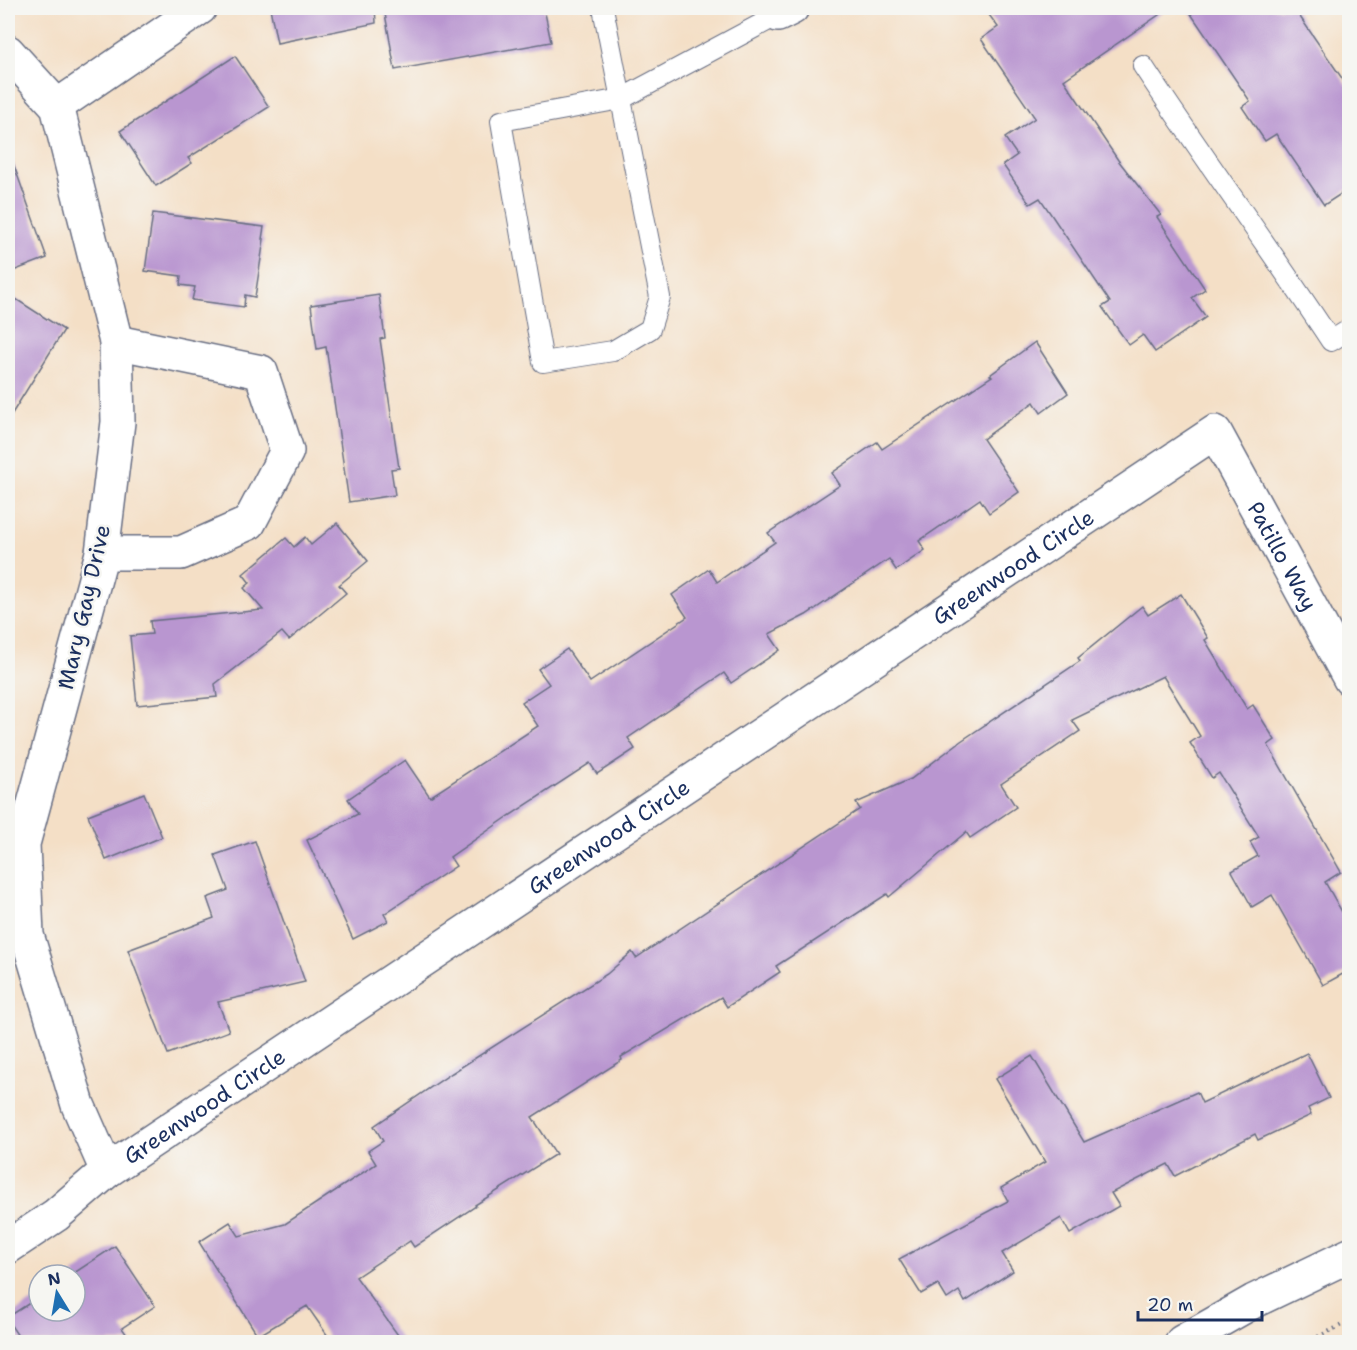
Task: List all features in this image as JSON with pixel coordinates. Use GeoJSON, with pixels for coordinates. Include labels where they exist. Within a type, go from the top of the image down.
{"type":"FeatureCollection","features":[{"type":"Feature","properties":{"kind":"street"},"geometry":{"type":"LineString","coordinates":[[57,106],[200,8]]}},
{"type":"Feature","properties":{"kind":"street","name":"Mary Gay Drive"},"geometry":{"type":"LineString","coordinates":[[8,52],[57,106],[116,342],[118,422],[102,553],[23,844],[17,938],[78,1106],[107,1171]]}},
{"type":"Feature","properties":{"kind":"street"},"geometry":{"type":"LineString","coordinates":[[102,553],[181,553],[249,523],[287,451],[261,372],[116,342]]}},
{"type":"Feature","properties":{"kind":"street","name":"Patillo Way"},"geometry":{"type":"LineString","coordinates":[[1215,432],[1350,679]]}},
{"type":"Feature","properties":{"kind":"street","name":"Greenwood Circle"},"geometry":{"type":"LineString","coordinates":[[8,1247],[56,1215],[107,1171],[1215,432]]}},
{"type":"Feature","properties":{"kind":"street"},"geometry":{"type":"LineString","coordinates":[[1182,1342],[1254,1302],[1350,1256]]}},
{"type":"Feature","properties":{"kind":"lane"},"geometry":{"type":"LineString","coordinates":[[603,8],[621,99],[660,297],[650,329],[613,351],[543,362],[501,121],[621,99],[785,11]]}},
{"type":"Feature","properties":{"kind":"lane"},"geometry":{"type":"LineString","coordinates":[[1143,66],[1185,131],[1227,187],[1331,340],[1350,329]]}},
{"type":"Feature","properties":{"kind":"path"},"geometry":{"type":"LineString","coordinates":[[1306,1342],[1350,1321]]}},
{"type":"Feature","properties":{"kind":"building"},"geometry":{"type":"Polygon","coordinates":[[[270,8],[375,8],[376,23],[277,43],[270,8]]]}},
{"type":"Feature","properties":{"kind":"building"},"geometry":{"type":"Polygon","coordinates":[[[384,8],[544,8],[551,42],[395,70],[384,8]]]}},
{"type":"Feature","properties":{"kind":"building"},"geometry":{"type":"Polygon","coordinates":[[[984,8],[1169,8],[1064,80],[1118,160],[1161,215],[1157,217],[1205,289],[1192,298],[1206,317],[1155,352],[1143,335],[1129,345],[1102,307],[1110,302],[1040,198],[1030,204],[1003,165],[1017,155],[1005,138],[1035,118],[981,39],[998,27],[984,8]]]}},
{"type":"Feature","properties":{"kind":"building"},"geometry":{"type":"Polygon","coordinates":[[[1187,8],[1294,8],[1350,90],[1350,188],[1324,205],[1276,134],[1265,141],[1242,107],[1250,101],[1187,8]]]}},
{"type":"Feature","properties":{"kind":"building"},"geometry":{"type":"Polygon","coordinates":[[[235,56],[269,107],[188,158],[192,163],[156,186],[120,131],[235,56]]]}},
{"type":"Feature","properties":{"kind":"building"},"geometry":{"type":"Polygon","coordinates":[[[8,160],[12,160],[47,258],[8,273],[8,160]]]}},
{"type":"Feature","properties":{"kind":"building"},"geometry":{"type":"Polygon","coordinates":[[[153,213],[264,227],[255,297],[245,295],[244,307],[192,300],[195,287],[180,285],[181,276],[145,271],[153,213]]]}},
{"type":"Feature","properties":{"kind":"building"},"geometry":{"type":"Polygon","coordinates":[[[8,294],[64,330],[8,420],[8,294]]]}},
{"type":"Feature","properties":{"kind":"building"},"geometry":{"type":"Polygon","coordinates":[[[379,295],[385,338],[380,339],[399,468],[391,469],[395,495],[349,502],[326,347],[317,349],[311,305],[379,295]]]}},
{"type":"Feature","properties":{"kind":"building"},"geometry":{"type":"Polygon","coordinates":[[[1035,342],[1068,393],[1041,413],[1034,402],[983,439],[1019,492],[989,513],[980,499],[919,541],[925,550],[896,570],[889,559],[806,615],[769,634],[780,650],[731,683],[724,673],[628,738],[635,749],[597,774],[590,763],[509,816],[450,857],[456,866],[384,914],[388,921],[353,939],[307,840],[358,814],[348,799],[405,760],[430,797],[538,726],[522,702],[549,684],[538,669],[567,649],[590,682],[687,617],[672,595],[709,569],[717,582],[775,542],[768,533],[840,485],[832,473],[877,442],[882,449],[992,376],[990,375],[1035,342]]]}},
{"type":"Feature","properties":{"kind":"building"},"geometry":{"type":"Polygon","coordinates":[[[337,523],[368,561],[339,585],[346,593],[289,640],[282,632],[215,684],[217,697],[137,705],[130,636],[152,634],[150,621],[263,610],[244,588],[250,583],[243,574],[286,538],[294,547],[305,537],[311,545],[337,523]]]}},
{"type":"Feature","properties":{"kind":"building"},"geometry":{"type":"Polygon","coordinates":[[[1181,594],[1208,638],[1205,640],[1247,709],[1253,705],[1275,740],[1268,745],[1341,872],[1325,882],[1350,926],[1350,970],[1323,985],[1272,895],[1252,907],[1232,871],[1258,856],[1250,842],[1259,837],[1219,773],[1212,778],[1190,743],[1200,736],[1163,676],[1072,720],[1080,731],[1001,784],[1016,807],[970,838],[966,832],[889,897],[887,894],[776,966],[780,972],[727,1007],[721,997],[621,1057],[622,1060],[532,1117],[556,1154],[414,1247],[410,1241],[356,1277],[403,1342],[332,1342],[307,1306],[258,1336],[199,1242],[230,1222],[239,1236],[285,1224],[376,1164],[368,1151],[383,1141],[374,1126],[607,974],[632,952],[636,958],[860,809],[856,803],[911,779],[961,741],[1080,661],[1078,658],[1142,606],[1148,615],[1181,594]]]}},
{"type":"Feature","properties":{"kind":"building"},"geometry":{"type":"Polygon","coordinates":[[[144,793],[162,837],[106,860],[88,815],[144,793]]]}},
{"type":"Feature","properties":{"kind":"building"},"geometry":{"type":"Polygon","coordinates":[[[255,841],[305,982],[218,1002],[229,1031],[168,1054],[128,950],[214,918],[207,898],[228,890],[215,855],[255,841]]]}},
{"type":"Feature","properties":{"kind":"building"},"geometry":{"type":"Polygon","coordinates":[[[1307,1053],[1329,1098],[1308,1108],[1311,1115],[1258,1140],[1255,1134],[1175,1176],[1168,1164],[1111,1193],[1119,1206],[1070,1234],[1061,1218],[1002,1253],[1013,1271],[965,1302],[959,1291],[947,1299],[938,1284],[921,1294],[899,1259],[1008,1201],[1001,1188],[1045,1162],[995,1079],[1032,1056],[1084,1142],[1197,1092],[1202,1103],[1307,1053]]]}},
{"type":"Feature","properties":{"kind":"building"},"geometry":{"type":"Polygon","coordinates":[[[115,1246],[155,1306],[122,1328],[132,1342],[22,1342],[8,1321],[8,1317],[27,1305],[27,1323],[87,1323],[87,1264],[115,1246]]]}}]}
